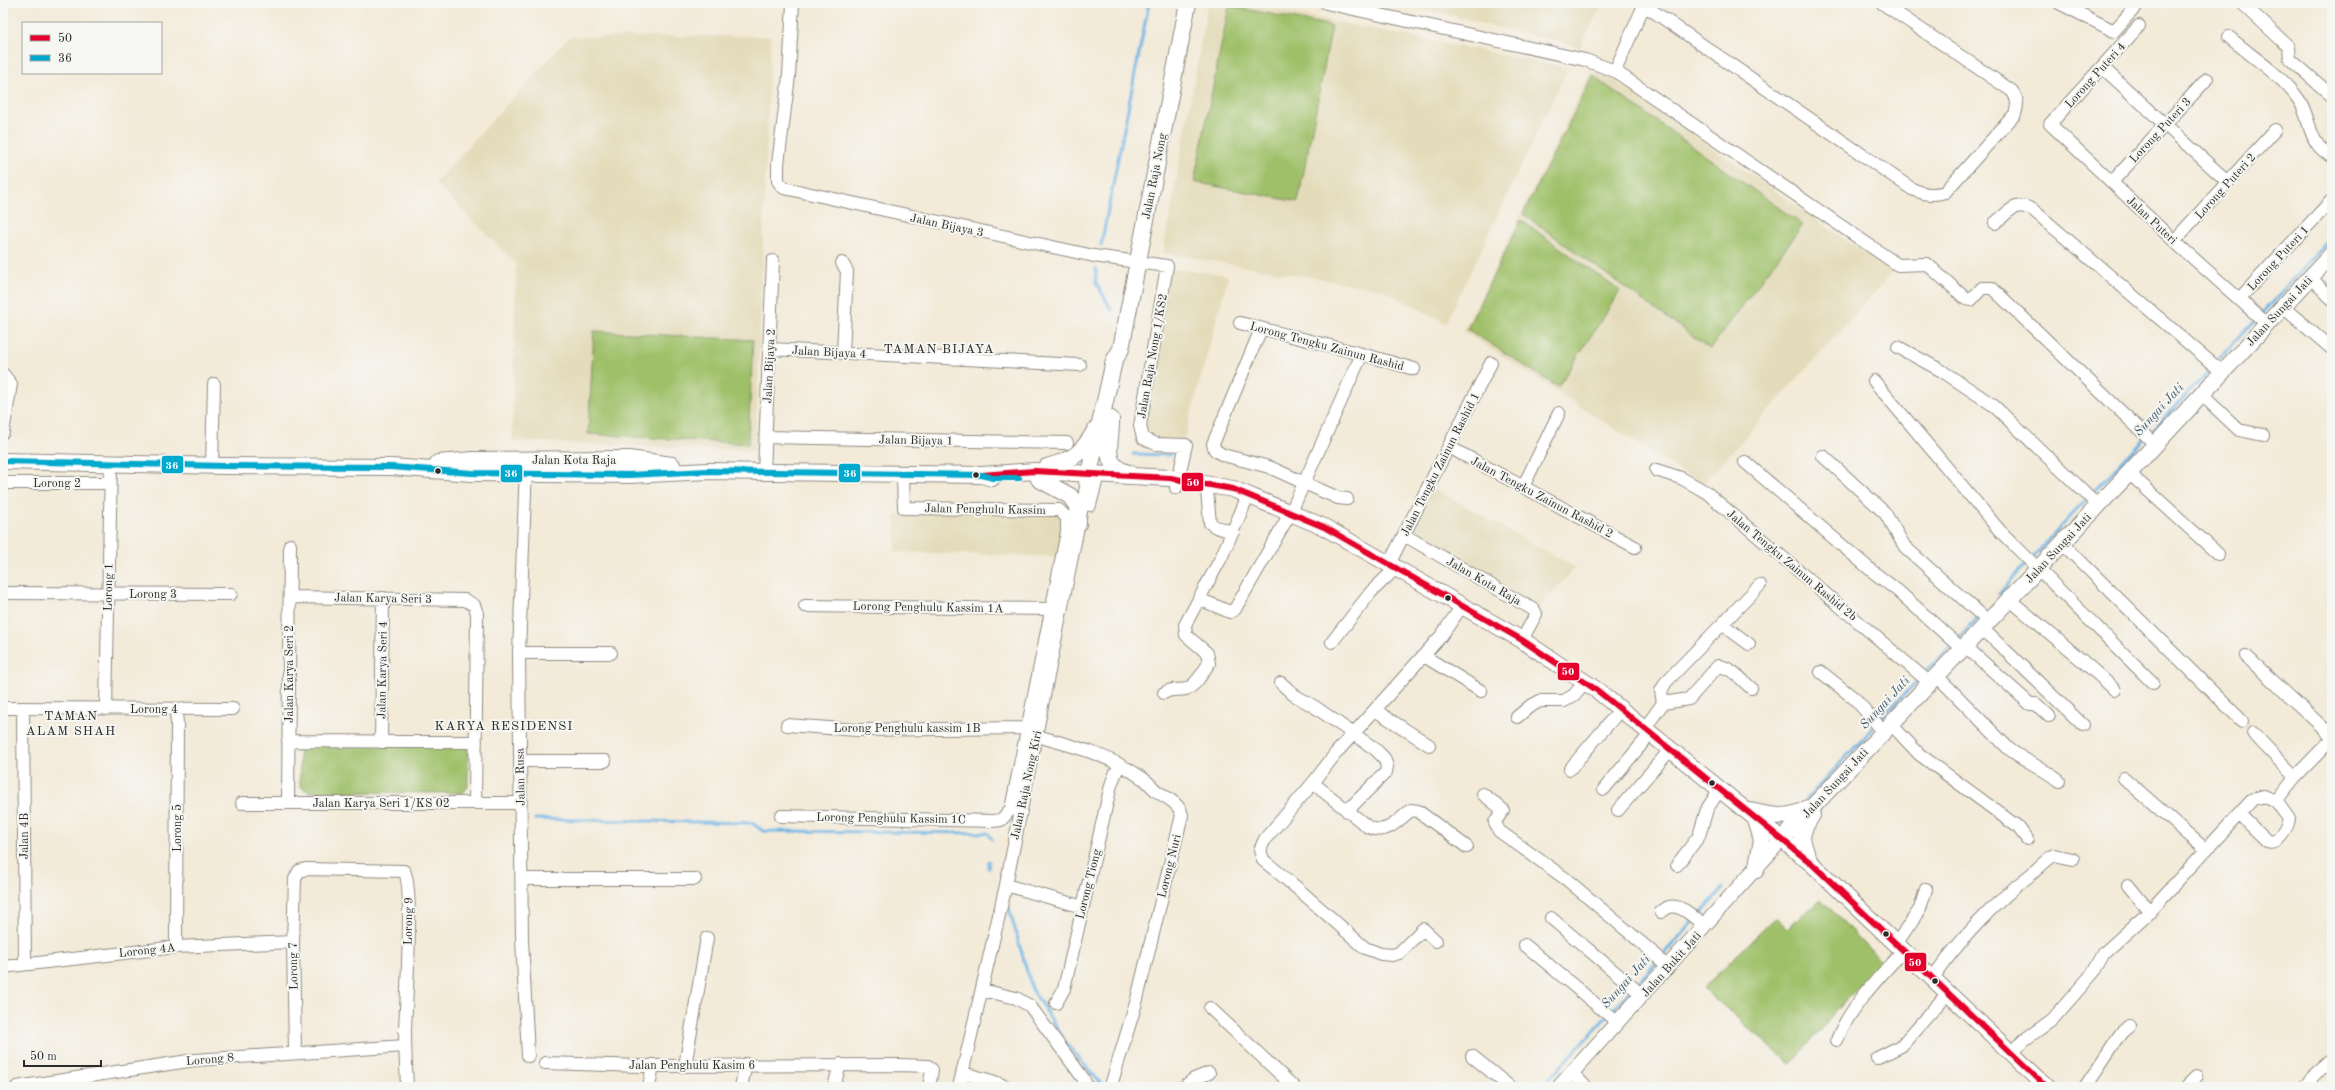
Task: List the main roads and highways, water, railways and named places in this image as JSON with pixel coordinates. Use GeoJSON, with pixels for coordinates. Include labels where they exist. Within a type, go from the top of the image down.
{"type":"FeatureCollection","features":[{"type":"Feature","properties":{"kind":"main road","name":"Jalan Raja Nong"},"geometry":{"type":"LineString","coordinates":[[1093,478],[1106,418],[1123,363],[1121,349],[1188,3]]}},
{"type":"Feature","properties":{"kind":"main road","name":"Jalan Sungai Jati"},"geometry":{"type":"LineString","coordinates":[[1782,839],[1820,800],[1882,726],[1959,645],[1985,624],[2009,599],[2033,563],[2062,543],[2093,500],[2129,473],[2150,439],[2202,394],[2216,367],[2261,319],[2283,307],[2332,254]]}},
{"type":"Feature","properties":{"kind":"main road"},"geometry":{"type":"LineString","coordinates":[[1037,475],[1080,453],[1106,418]]}},
{"type":"Feature","properties":{"kind":"main road"},"geometry":{"type":"LineString","coordinates":[[1106,418],[1108,451],[1110,461],[1115,468],[1140,476],[1177,483],[1233,489],[1244,495]]}},
{"type":"Feature","properties":{"kind":"main road","name":"Jalan Kota Raja"},"geometry":{"type":"LineString","coordinates":[[3,462],[212,466],[391,467],[472,473],[526,466],[629,475],[708,471],[982,475],[993,478],[1037,475],[1177,483],[1208,492],[1244,495],[1291,512],[1324,527],[1522,640],[1585,682],[1671,749],[1811,863],[2012,1054],[2040,1085]]}},
{"type":"Feature","properties":{"kind":"main road"},"geometry":{"type":"LineString","coordinates":[[1037,475],[1070,496],[1077,506],[1078,524]]}},
{"type":"Feature","properties":{"kind":"main road"},"geometry":{"type":"LineString","coordinates":[[1093,478],[1140,476]]}},
{"type":"Feature","properties":{"kind":"main road"},"geometry":{"type":"LineString","coordinates":[[1756,870],[1762,840],[1751,814],[1776,817],[1797,814],[1820,800]]}},
{"type":"Feature","properties":{"kind":"main road"},"geometry":{"type":"LineString","coordinates":[[1811,863],[1801,844],[1801,838],[1820,800]]}},
{"type":"Feature","properties":{"kind":"waterway"},"geometry":{"type":"LineString","coordinates":[[1101,245],[1149,3]]}},
{"type":"Feature","properties":{"kind":"waterway","name":"Sungai Jati"},"geometry":{"type":"LineString","coordinates":[[2261,314],[2332,237]]}},
{"type":"Feature","properties":{"kind":"waterway"},"geometry":{"type":"LineString","coordinates":[[1096,268],[1096,282],[1112,311]]}},
{"type":"Feature","properties":{"kind":"waterway","name":"Sungai Jati"},"geometry":{"type":"LineString","coordinates":[[2216,362],[2257,318]]}},
{"type":"Feature","properties":{"kind":"waterway","name":"Sungai Jati"},"geometry":{"type":"LineString","coordinates":[[2149,434],[2213,367]]}},
{"type":"Feature","properties":{"kind":"waterway","name":"Sungai Jati"},"geometry":{"type":"LineString","coordinates":[[2091,494],[2145,438]]}},
{"type":"Feature","properties":{"kind":"waterway"},"geometry":{"type":"LineString","coordinates":[[1133,454],[1171,455]]}},
{"type":"Feature","properties":{"kind":"waterway","name":"Sungai Jati"},"geometry":{"type":"LineString","coordinates":[[2031,559],[2087,499]]}},
{"type":"Feature","properties":{"kind":"waterway","name":"Sungai Jati"},"geometry":{"type":"LineString","coordinates":[[1999,594],[2027,563]]}},
{"type":"Feature","properties":{"kind":"waterway","name":"Sungai Jati"},"geometry":{"type":"LineString","coordinates":[[1956,641],[1977,619]]}},
{"type":"Feature","properties":{"kind":"waterway","name":"Sungai Jati"},"geometry":{"type":"LineString","coordinates":[[1924,674],[1952,645]]}},
{"type":"Feature","properties":{"kind":"waterway","name":"Sungai Jati"},"geometry":{"type":"LineString","coordinates":[[1878,721],[1920,678]]}},
{"type":"Feature","properties":{"kind":"waterway","name":"Sungai Jati"},"geometry":{"type":"LineString","coordinates":[[1806,800],[1875,726]]}},
{"type":"Feature","properties":{"kind":"waterway"},"geometry":{"type":"LineString","coordinates":[[535,819],[752,823],[763,831],[988,833],[992,839]]}},
{"type":"Feature","properties":{"kind":"waterway"},"geometry":{"type":"LineString","coordinates":[[988,868],[989,861]]}},
{"type":"Feature","properties":{"kind":"waterway","name":"Sungai Jati"},"geometry":{"type":"LineString","coordinates":[[1698,916],[1723,888]]}},
{"type":"Feature","properties":{"kind":"waterway"},"geometry":{"type":"LineString","coordinates":[[1009,908],[1032,989],[1068,1046],[1104,1087]]}},
{"type":"Feature","properties":{"kind":"waterway","name":"Sungai Jati"},"geometry":{"type":"LineString","coordinates":[[1662,956],[1694,920]]}},
{"type":"Feature","properties":{"kind":"waterway","name":"Sungai Jati"},"geometry":{"type":"LineString","coordinates":[[1635,986],[1657,962]]}},
{"type":"Feature","properties":{"kind":"waterway","name":"Sungai Jati"},"geometry":{"type":"LineString","coordinates":[[1611,1012],[1631,990]]}},
{"type":"Feature","properties":{"kind":"waterway","name":"Sungai Jati"},"geometry":{"type":"LineString","coordinates":[[1542,1087],[1607,1016]]}},
{"type":"Feature","properties":{"kind":"district","name":"TAMAN BIJAYA"},"geometry":{"type":"Point","coordinates":[939,348]}},
{"type":"Feature","properties":{"kind":"district","name":"TAMAN ALAM SHAH"},"geometry":{"type":"Point","coordinates":[71,722]}},
{"type":"Feature","properties":{"kind":"district","name":"KARYA RESIDENSI"},"geometry":{"type":"Point","coordinates":[504,725]}}]}
